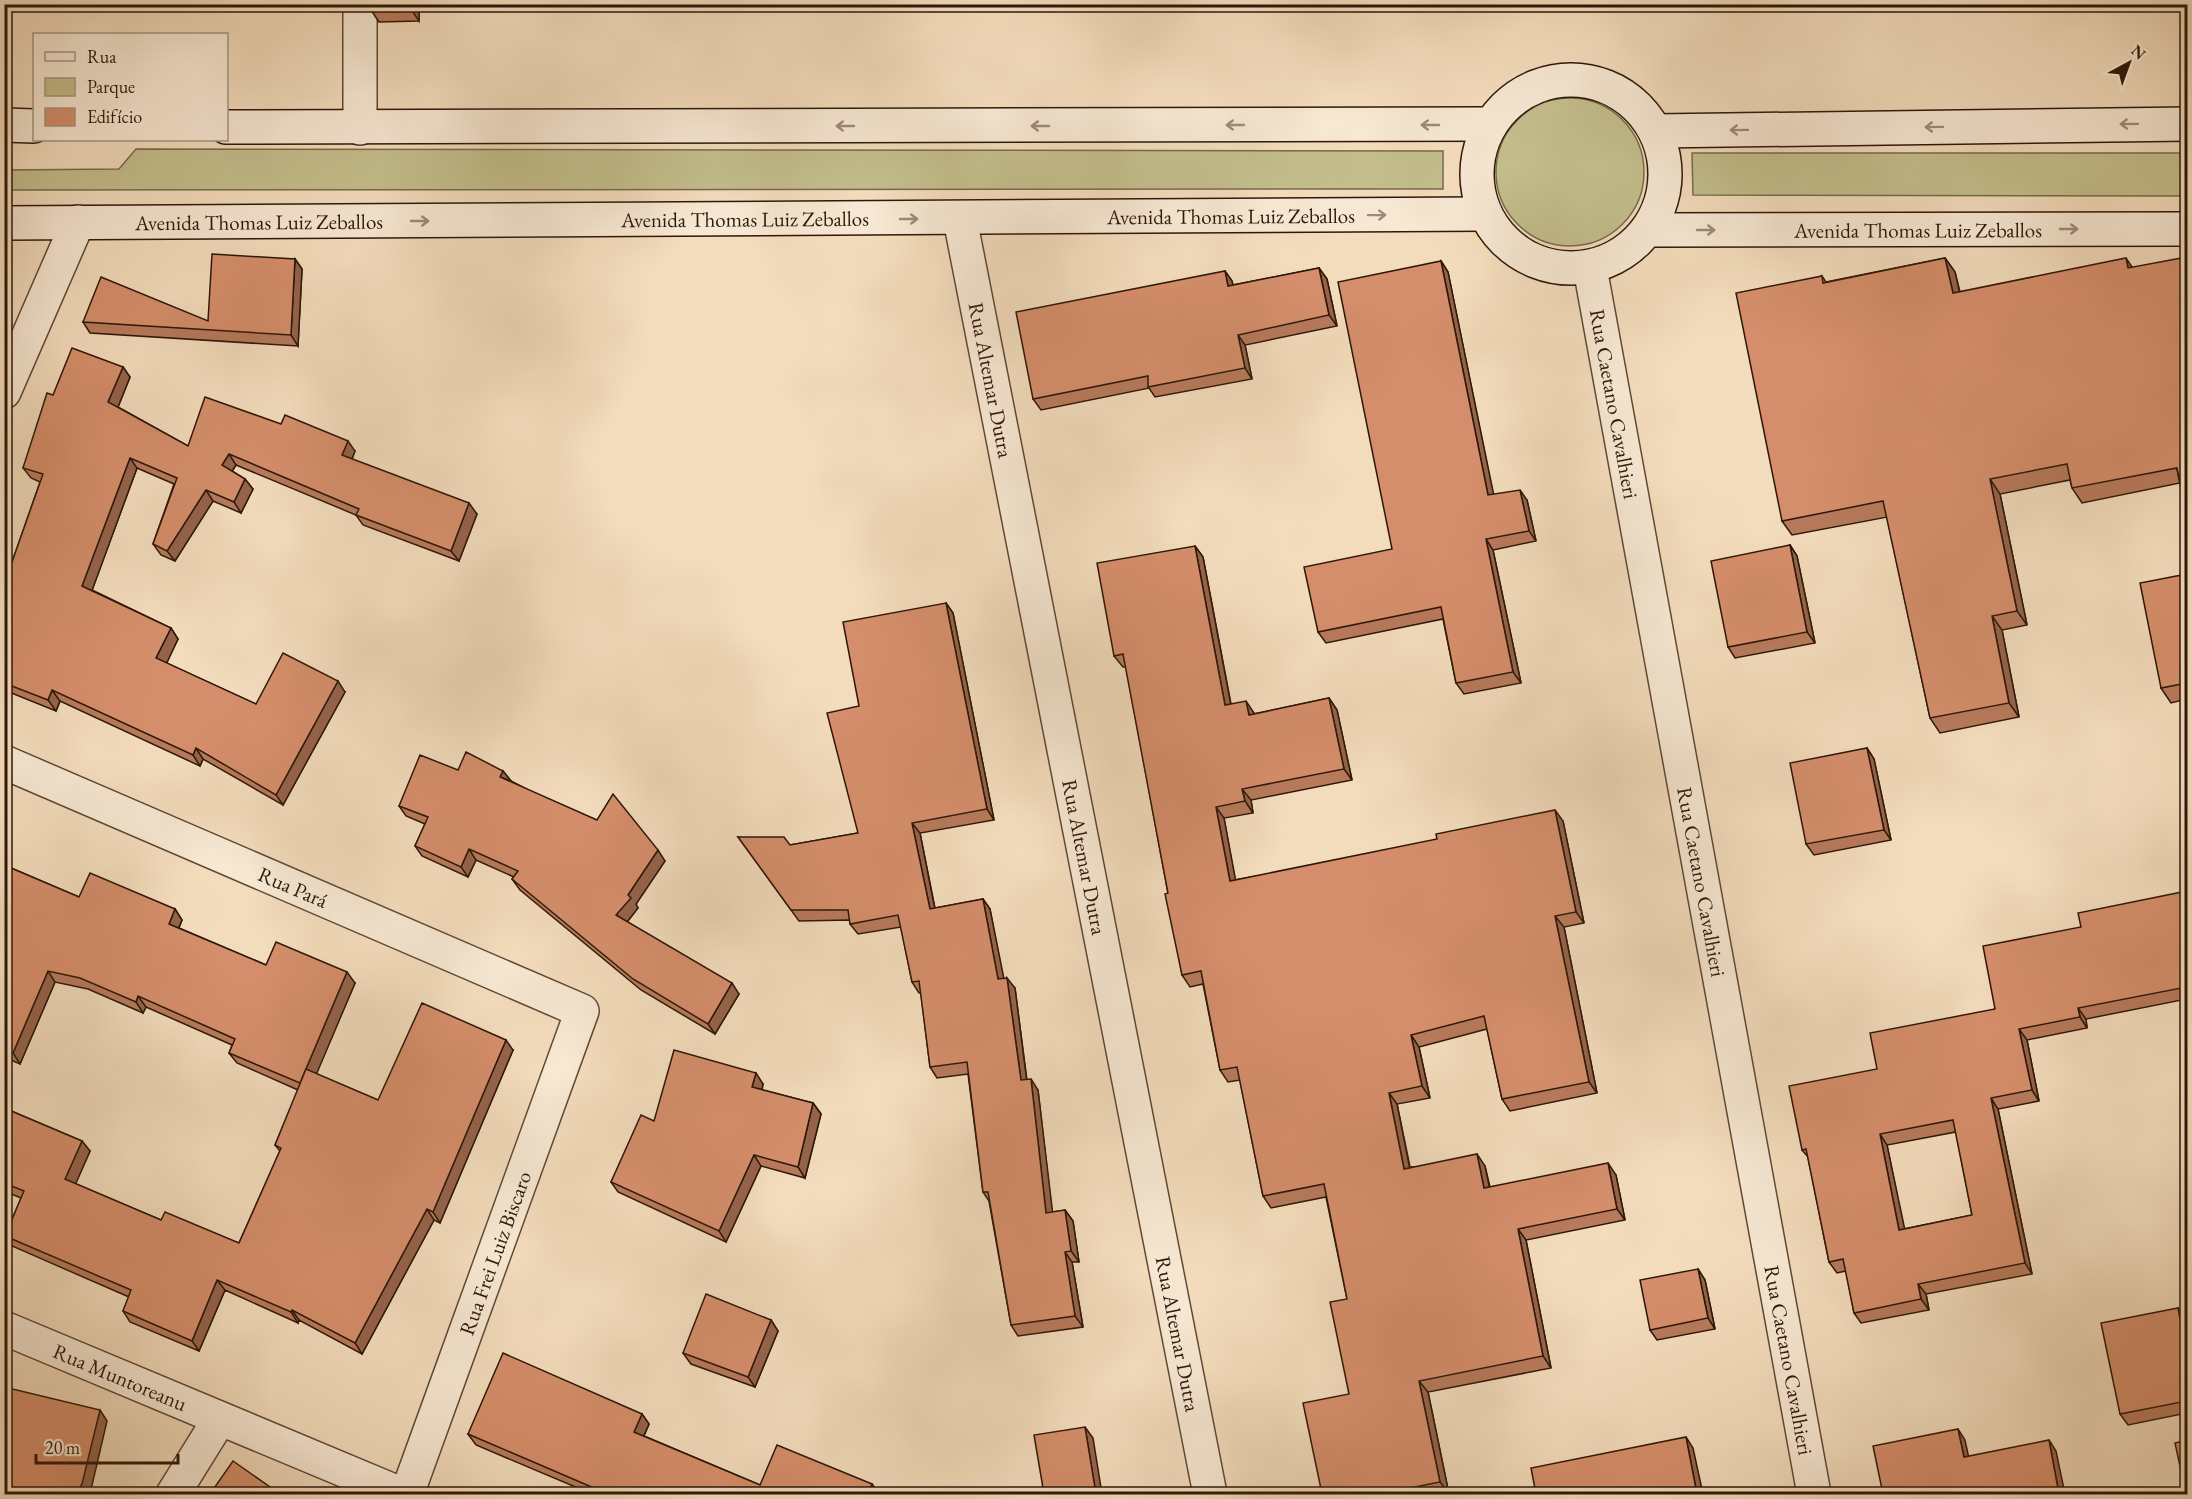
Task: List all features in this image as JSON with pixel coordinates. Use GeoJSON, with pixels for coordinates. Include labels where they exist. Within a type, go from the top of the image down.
{"type":"FeatureCollection","features":[{"type":"Feature","properties":{"kind":"street"},"geometry":{"type":"LineString","coordinates":[[360,4],[360,128]]}},
{"type":"Feature","properties":{"kind":"street"},"geometry":{"type":"LineString","coordinates":[[1574,79],[1607,87],[1635,105],[1656,131],[1665,165],[1663,199],[1648,230],[1623,254],[1590,268],[1558,269],[1528,259],[1502,240],[1484,214],[1476,168],[1489,124],[1511,100],[1541,84],[1574,79]]}},
{"type":"Feature","properties":{"kind":"street"},"geometry":{"type":"LineString","coordinates":[[228,127],[1489,124]]}},
{"type":"Feature","properties":{"kind":"street"},"geometry":{"type":"LineString","coordinates":[[1656,131],[2187,124]]}},
{"type":"Feature","properties":{"kind":"street"},"geometry":{"type":"LineString","coordinates":[[4,125],[33,126]]}},
{"type":"Feature","properties":{"kind":"street","name":"Avenida Thomas Luiz Zeballos"},"geometry":{"type":"LineString","coordinates":[[4,223],[960,219],[1484,214]]}},
{"type":"Feature","properties":{"kind":"street","name":"Rua Altemar Dutra"},"geometry":{"type":"LineString","coordinates":[[960,219],[1210,1494]]}},
{"type":"Feature","properties":{"kind":"street"},"geometry":{"type":"LineString","coordinates":[[4,392],[78,222]]}},
{"type":"Feature","properties":{"kind":"street","name":"Avenida Thomas Luiz Zeballos"},"geometry":{"type":"LineString","coordinates":[[1648,230],[2187,229]]}},
{"type":"Feature","properties":{"kind":"street","name":"Rua Caetano Cavalhieri"},"geometry":{"type":"LineString","coordinates":[[1590,268],[1814,1494]]}},
{"type":"Feature","properties":{"kind":"street","name":"Rua Pará"},"geometry":{"type":"LineString","coordinates":[[4,762],[582,1011]]}},
{"type":"Feature","properties":{"kind":"street","name":"Rua Frei Luiz Biscaro"},"geometry":{"type":"LineString","coordinates":[[406,1494],[582,1011]]}},
{"type":"Feature","properties":{"kind":"street","name":"Rua Muntoreanu"},"geometry":{"type":"LineString","coordinates":[[4,1328],[219,1420],[402,1494]]}},
{"type":"Feature","properties":{"kind":"street"},"geometry":{"type":"LineString","coordinates":[[173,1494],[219,1420]]}},
{"type":"Feature","properties":{"kind":"green space"},"geometry":{"type":"Polygon","coordinates":[[[1570,98],[1599,103],[1623,119],[1639,143],[1644,172],[1639,201],[1623,225],[1599,241],[1570,246],[1541,241],[1517,225],[1501,201],[1496,172],[1501,143],[1517,119],[1541,103],[1570,98]]]}},
{"type":"Feature","properties":{"kind":"green space"},"geometry":{"type":"Polygon","coordinates":[[[136,149],[1443,151],[1443,189],[5,190],[5,170],[119,169],[136,149]]]}},
{"type":"Feature","properties":{"kind":"green space"},"geometry":{"type":"Polygon","coordinates":[[[1692,153],[2181,153],[2181,196],[1693,195],[1692,153]]]}},
{"type":"Feature","properties":{"kind":"building"},"geometry":{"type":"Polygon","coordinates":[[[370,4],[411,4],[411,9],[371,10],[370,4]]]}},
{"type":"Feature","properties":{"kind":"building"},"geometry":{"type":"Polygon","coordinates":[[[212,254],[295,259],[291,335],[83,322],[101,277],[208,321],[212,254]]]}},
{"type":"Feature","properties":{"kind":"building"},"geometry":{"type":"Polygon","coordinates":[[[2187,257],[2187,520],[2177,468],[2072,488],[2067,464],[1990,479],[2017,611],[1992,616],[2009,703],[1930,718],[1883,501],[1782,521],[1736,293],[1822,276],[1823,283],[1945,258],[1953,293],[2126,258],[2128,268],[2187,257]]]}},
{"type":"Feature","properties":{"kind":"building"},"geometry":{"type":"Polygon","coordinates":[[[1441,261],[1488,495],[1520,490],[1529,531],[1486,539],[1513,672],[1456,683],[1441,607],[1318,632],[1304,567],[1392,549],[1338,282],[1441,261]]]}},
{"type":"Feature","properties":{"kind":"building"},"geometry":{"type":"Polygon","coordinates":[[[1319,268],[1329,315],[1238,335],[1245,368],[1148,387],[1148,376],[1033,399],[1016,312],[1225,271],[1228,286],[1319,268]]]}},
{"type":"Feature","properties":{"kind":"building"},"geometry":{"type":"Polygon","coordinates":[[[72,348],[123,367],[108,402],[188,446],[205,397],[281,424],[285,415],[348,441],[342,455],[469,503],[451,551],[356,515],[359,509],[229,454],[222,465],[245,479],[234,502],[206,490],[167,551],[153,544],[177,478],[130,458],[82,586],[171,628],[156,658],[256,704],[283,653],[338,681],[276,795],[196,748],[193,755],[52,690],[48,700],[4,683],[4,577],[11,565],[43,474],[23,468],[47,393],[53,395],[72,348]]]}},
{"type":"Feature","properties":{"kind":"building"},"geometry":{"type":"Polygon","coordinates":[[[1790,545],[1807,632],[1728,647],[1711,561],[1790,545]]]}},
{"type":"Feature","properties":{"kind":"building"},"geometry":{"type":"Polygon","coordinates":[[[1195,546],[1225,705],[1246,701],[1249,715],[1329,698],[1344,769],[1242,789],[1245,801],[1216,807],[1230,881],[1437,839],[1436,834],[1555,810],[1576,912],[1555,916],[1589,1082],[1502,1099],[1484,1016],[1411,1035],[1422,1086],[1389,1093],[1404,1169],[1477,1154],[1484,1188],[1608,1163],[1617,1209],[1518,1229],[1543,1356],[1419,1381],[1440,1482],[1380,1494],[1294,1494],[1321,1489],[1303,1403],[1349,1394],[1330,1302],[1347,1299],[1324,1184],[1263,1196],[1237,1067],[1220,1070],[1201,971],[1182,975],[1165,894],[1168,893],[1123,654],[1114,656],[1097,563],[1195,546]]]}},
{"type":"Feature","properties":{"kind":"building"},"geometry":{"type":"Polygon","coordinates":[[[2187,574],[2187,683],[2161,688],[2140,583],[2187,574]]]}},
{"type":"Feature","properties":{"kind":"building"},"geometry":{"type":"Polygon","coordinates":[[[946,603],[987,809],[912,823],[930,909],[983,899],[998,979],[1007,978],[1021,1080],[1031,1079],[1046,1213],[1065,1210],[1071,1251],[1065,1252],[1075,1316],[1011,1325],[988,1192],[983,1192],[967,1062],[930,1067],[919,981],[912,982],[898,915],[850,924],[848,910],[791,910],[738,837],[784,837],[790,845],[858,833],[827,713],[859,706],[843,622],[946,603]]]}},
{"type":"Feature","properties":{"kind":"building"},"geometry":{"type":"Polygon","coordinates":[[[1867,748],[1884,830],[1806,844],[1790,763],[1867,748]]]}},
{"type":"Feature","properties":{"kind":"building"},"geometry":{"type":"Polygon","coordinates":[[[466,752],[503,771],[500,777],[597,820],[613,794],[658,850],[628,895],[631,898],[616,915],[732,983],[708,1024],[633,979],[512,879],[518,871],[469,849],[461,867],[415,846],[428,817],[399,806],[420,755],[458,770],[466,752]]]}},
{"type":"Feature","properties":{"kind":"building"},"geometry":{"type":"Polygon","coordinates":[[[4,865],[79,897],[90,873],[175,909],[169,924],[266,965],[276,942],[347,972],[300,1083],[229,1053],[235,1039],[138,996],[136,1002],[80,978],[48,971],[13,1053],[4,1049],[4,960],[10,948],[4,946],[4,865]]]}},
{"type":"Feature","properties":{"kind":"building"},"geometry":{"type":"Polygon","coordinates":[[[2187,891],[2187,987],[2078,1008],[2080,1017],[2019,1029],[2032,1090],[1991,1098],[2025,1263],[1918,1284],[1921,1299],[1854,1313],[1843,1259],[1829,1262],[1806,1149],[1802,1150],[1789,1086],[1877,1069],[1870,1033],[1995,1009],[1983,946],[2081,927],[2078,913],[2187,891]],[[1953,1120],[1880,1134],[1899,1230],[1972,1215],[1953,1120]]]}},
{"type":"Feature","properties":{"kind":"building"},"geometry":{"type":"Polygon","coordinates":[[[422,1003],[506,1040],[433,1212],[427,1209],[355,1343],[292,1310],[291,1312],[217,1280],[192,1341],[123,1311],[131,1290],[5,1236],[24,1191],[4,1183],[4,1108],[82,1141],[65,1179],[161,1220],[165,1212],[239,1243],[281,1148],[275,1145],[306,1069],[378,1100],[422,1003]]]}},
{"type":"Feature","properties":{"kind":"building"},"geometry":{"type":"Polygon","coordinates":[[[674,1050],[756,1073],[752,1087],[813,1103],[798,1167],[754,1155],[719,1231],[611,1182],[641,1115],[654,1121],[674,1050]]]}},
{"type":"Feature","properties":{"kind":"building"},"geometry":{"type":"Polygon","coordinates":[[[1698,1269],[1708,1318],[1650,1330],[1640,1280],[1698,1269]]]}},
{"type":"Feature","properties":{"kind":"building"},"geometry":{"type":"Polygon","coordinates":[[[706,1294],[771,1320],[748,1377],[683,1353],[706,1294]]]}},
{"type":"Feature","properties":{"kind":"building"},"geometry":{"type":"Polygon","coordinates":[[[2178,1308],[2187,1356],[2187,1401],[2120,1414],[2101,1323],[2178,1308]]]}},
{"type":"Feature","properties":{"kind":"building"},"geometry":{"type":"Polygon","coordinates":[[[503,1353],[642,1414],[634,1432],[760,1485],[777,1445],[872,1484],[867,1494],[608,1494],[468,1434],[503,1353]]]}},
{"type":"Feature","properties":{"kind":"building"},"geometry":{"type":"Polygon","coordinates":[[[4,1387],[100,1410],[82,1484],[75,1494],[4,1494],[4,1387]]]}},
{"type":"Feature","properties":{"kind":"building"},"geometry":{"type":"Polygon","coordinates":[[[1085,1427],[1096,1494],[1044,1494],[1034,1435],[1085,1427]]]}},
{"type":"Feature","properties":{"kind":"building"},"geometry":{"type":"Polygon","coordinates":[[[1958,1429],[1964,1457],[2049,1440],[2059,1494],[1883,1494],[1873,1446],[1958,1429]]]}},
{"type":"Feature","properties":{"kind":"building"},"geometry":{"type":"Polygon","coordinates":[[[1686,1437],[1697,1494],[1536,1494],[1531,1468],[1686,1437]]]}},
{"type":"Feature","properties":{"kind":"building"},"geometry":{"type":"Polygon","coordinates":[[[2187,1440],[2187,1494],[2186,1494],[2175,1443],[2187,1440]]]}},
{"type":"Feature","properties":{"kind":"building"},"geometry":{"type":"Polygon","coordinates":[[[233,1461],[280,1494],[210,1494],[233,1461]]]}}]}
